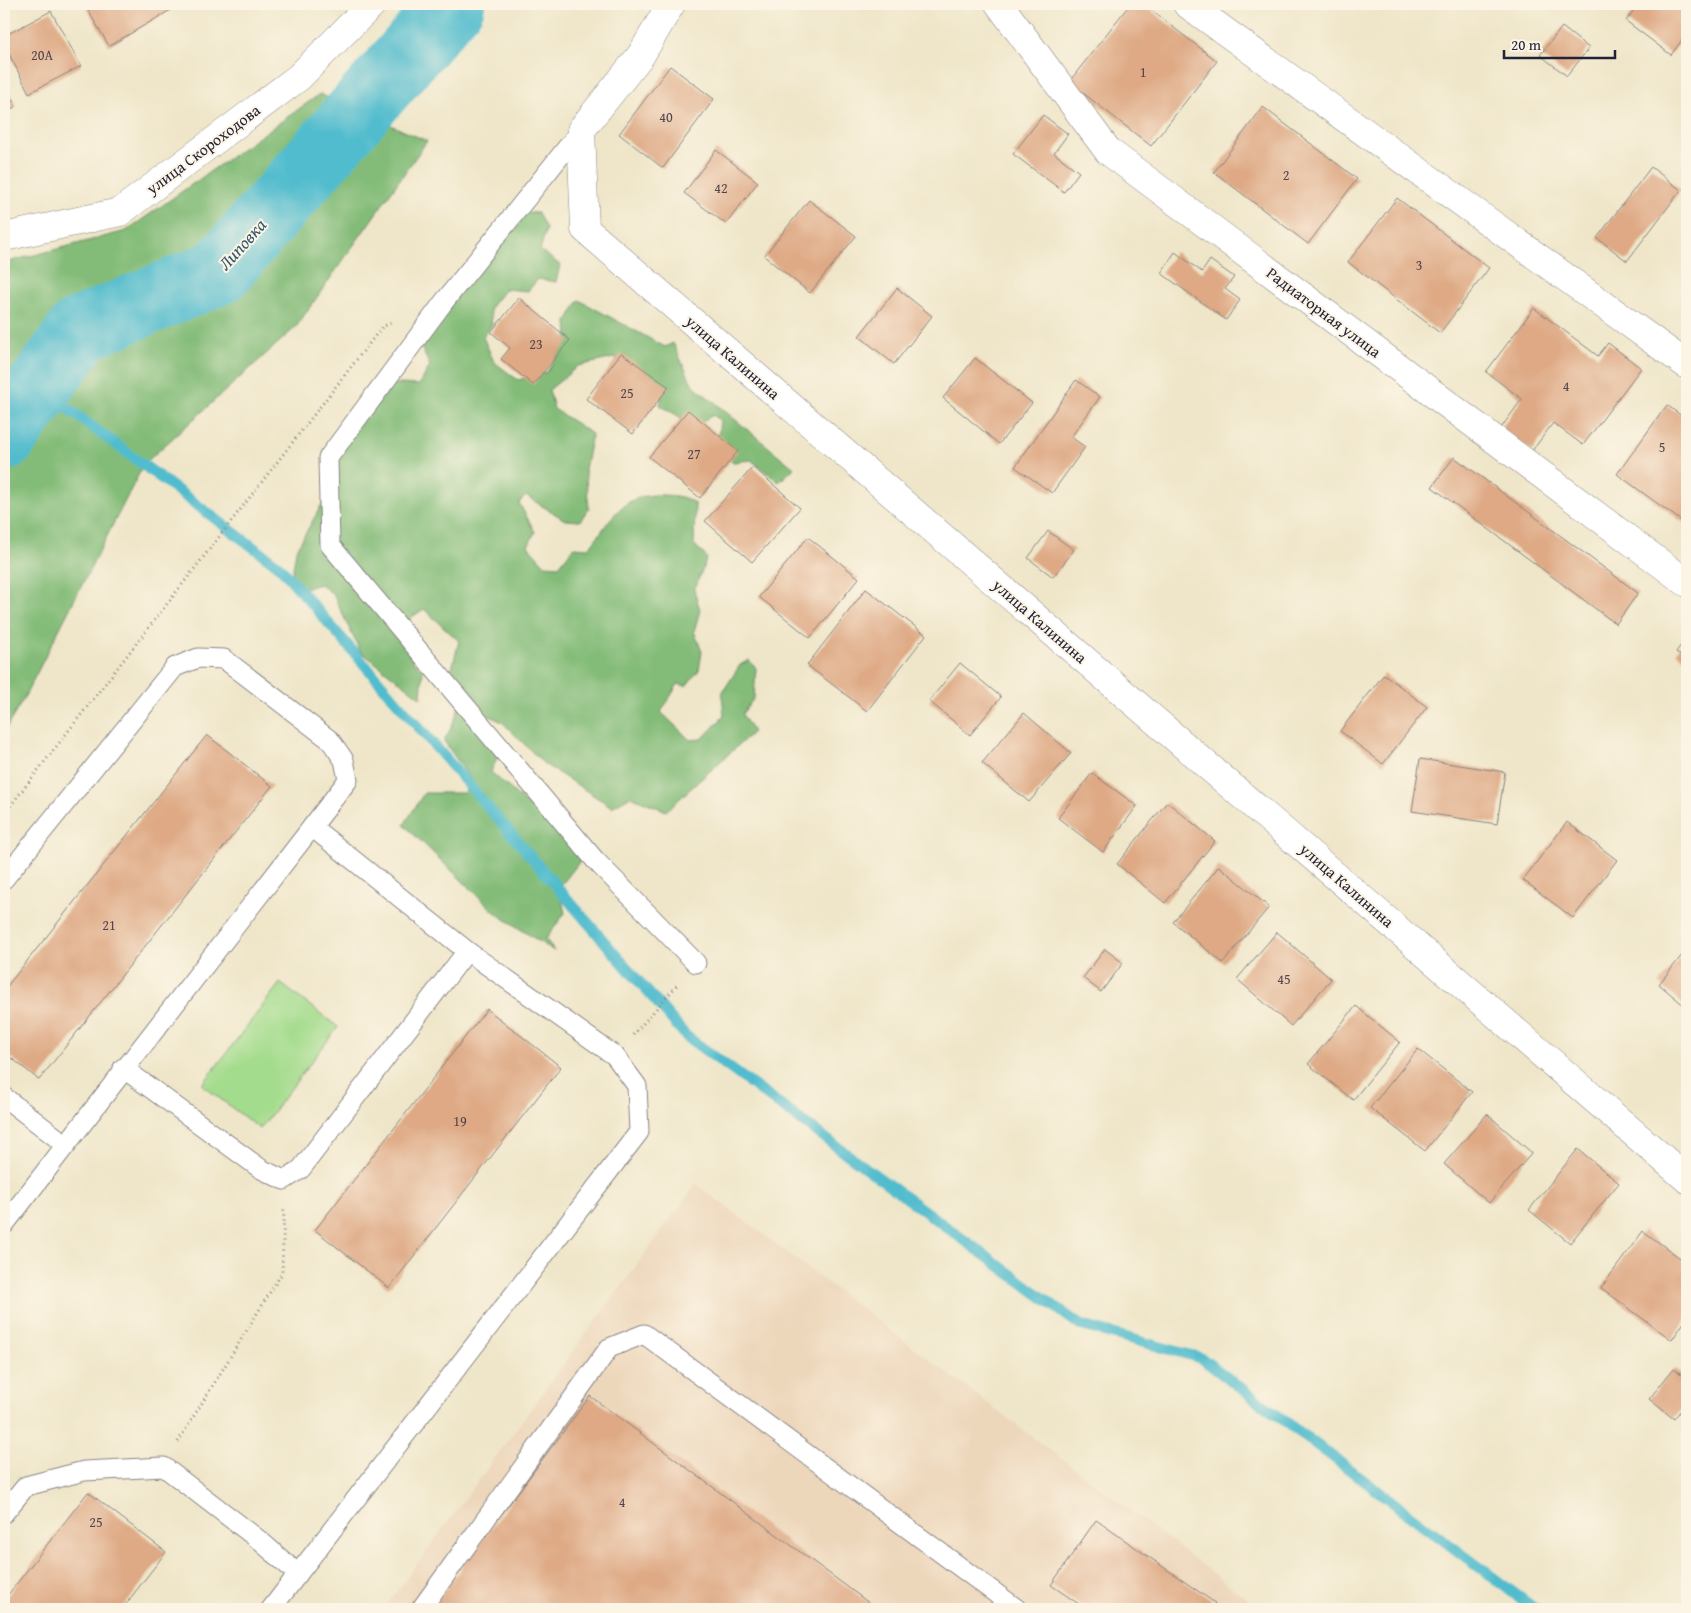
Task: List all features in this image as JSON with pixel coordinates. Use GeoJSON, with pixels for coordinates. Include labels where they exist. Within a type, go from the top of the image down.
{"type":"FeatureCollection","features":[{"type":"Feature","properties":{"kind":"street","name":"улица Скороходова"},"geometry":{"type":"LineString","coordinates":[[4,237],[120,212],[299,76],[372,4]]}},
{"type":"Feature","properties":{"kind":"street"},"geometry":{"type":"LineString","coordinates":[[582,130],[641,55],[671,4]]}},
{"type":"Feature","properties":{"kind":"street","name":"Радиаторная улица"},"geometry":{"type":"LineString","coordinates":[[999,4],[1108,151],[1687,583]]}},
{"type":"Feature","properties":{"kind":"street"},"geometry":{"type":"LineString","coordinates":[[1186,4],[1687,365]]}},
{"type":"Feature","properties":{"kind":"street","name":"улица Калинина"},"geometry":{"type":"LineString","coordinates":[[582,130],[585,229],[1687,1179]]}},
{"type":"Feature","properties":{"kind":"lane"},"geometry":{"type":"LineString","coordinates":[[582,130],[443,303],[328,458],[330,545],[595,860],[696,963]]}},
{"type":"Feature","properties":{"kind":"lane"},"geometry":{"type":"LineString","coordinates":[[4,879],[174,667],[198,658],[224,659],[330,740],[344,760],[348,780],[4,1225]]}},
{"type":"Feature","properties":{"kind":"lane"},"geometry":{"type":"LineString","coordinates":[[270,1609],[639,1132],[637,1086],[615,1056],[468,951],[312,827]]}},
{"type":"Feature","properties":{"kind":"lane"},"geometry":{"type":"LineString","coordinates":[[124,1068],[261,1169],[284,1180],[302,1169],[468,951]]}},
{"type":"Feature","properties":{"kind":"lane"},"geometry":{"type":"LineString","coordinates":[[4,1097],[66,1145]]}},
{"type":"Feature","properties":{"kind":"lane"},"geometry":{"type":"LineString","coordinates":[[421,1609],[609,1348],[644,1334],[1017,1609]]}},
{"type":"Feature","properties":{"kind":"lane"},"geometry":{"type":"LineString","coordinates":[[4,1513],[26,1486],[84,1471],[164,1467],[259,1540],[298,1574]]}},
{"type":"Feature","properties":{"kind":"path"},"geometry":{"type":"LineString","coordinates":[[4,814],[382,327],[443,303]]}},
{"type":"Feature","properties":{"kind":"path"},"geometry":{"type":"LineString","coordinates":[[615,1056],[696,963]]}},
{"type":"Feature","properties":{"kind":"path"},"geometry":{"type":"LineString","coordinates":[[164,1467],[282,1273],[284,1180]]}},
{"type":"Feature","properties":{"kind":"shaded area"},"geometry":{"type":"Polygon","coordinates":[[[696,1184],[1261,1609],[384,1609],[696,1184]]]}},
{"type":"Feature","properties":{"kind":"green space"},"geometry":{"type":"Polygon","coordinates":[[[320,94],[427,141],[296,327],[144,464],[24,698],[4,732],[4,263],[126,231],[320,94]]]}},
{"type":"Feature","properties":{"kind":"green space"},"geometry":{"type":"Polygon","coordinates":[[[518,212],[538,213],[546,229],[540,250],[560,265],[556,282],[538,279],[528,291],[505,289],[490,308],[492,325],[483,337],[494,362],[518,380],[547,372],[568,338],[567,321],[579,300],[665,347],[673,343],[692,384],[794,468],[779,482],[751,460],[733,462],[717,450],[720,420],[713,415],[695,426],[660,405],[664,387],[635,364],[614,358],[578,366],[549,390],[554,409],[592,434],[585,469],[589,508],[580,521],[565,520],[526,496],[519,503],[535,532],[528,546],[545,565],[559,566],[574,547],[589,548],[611,518],[627,503],[637,498],[663,495],[688,499],[695,504],[694,544],[707,558],[694,590],[700,610],[694,631],[702,652],[699,670],[686,686],[678,684],[661,712],[690,740],[702,739],[724,716],[722,693],[740,665],[749,660],[756,668],[754,698],[742,714],[753,732],[666,811],[631,796],[612,807],[544,764],[502,722],[484,713],[477,720],[497,758],[491,772],[567,839],[591,847],[559,888],[565,913],[546,939],[554,951],[497,914],[404,825],[424,793],[464,793],[471,780],[444,741],[453,724],[459,706],[459,689],[451,672],[459,641],[424,609],[403,623],[413,662],[423,669],[421,698],[360,651],[333,594],[320,584],[301,589],[291,582],[296,550],[338,476],[331,459],[379,383],[419,385],[430,366],[421,347],[518,212]]]}},
{"type":"Feature","properties":{"kind":"green space"},"geometry":{"type":"Polygon","coordinates":[[[280,983],[338,1027],[260,1129],[202,1085],[280,983]]]}},
{"type":"Feature","properties":{"kind":"building"},"geometry":{"type":"Polygon","coordinates":[[[91,4],[181,4],[109,46],[86,7],[91,4]]]}},
{"type":"Feature","properties":{"kind":"building"},"geometry":{"type":"Polygon","coordinates":[[[1130,4],[1143,4],[1217,61],[1151,146],[1069,82],[1130,4]]]}},
{"type":"Feature","properties":{"kind":"building"},"geometry":{"type":"Polygon","coordinates":[[[1638,4],[1687,4],[1687,33],[1671,55],[1626,21],[1638,4]]]}},
{"type":"Feature","properties":{"kind":"building"},"geometry":{"type":"Polygon","coordinates":[[[51,11],[81,66],[29,93],[4,44],[4,36],[51,11]]]}},
{"type":"Feature","properties":{"kind":"building"},"geometry":{"type":"Polygon","coordinates":[[[1562,27],[1589,48],[1567,76],[1540,55],[1562,27]]]}},
{"type":"Feature","properties":{"kind":"building"},"geometry":{"type":"Polygon","coordinates":[[[670,66],[714,99],[663,168],[619,134],[670,66]]]}},
{"type":"Feature","properties":{"kind":"building"},"geometry":{"type":"Polygon","coordinates":[[[4,85],[16,106],[4,114],[4,85]]]}},
{"type":"Feature","properties":{"kind":"building"},"geometry":{"type":"Polygon","coordinates":[[[1263,107],[1357,179],[1308,244],[1214,172],[1263,107]]]}},
{"type":"Feature","properties":{"kind":"building"},"geometry":{"type":"Polygon","coordinates":[[[1043,115],[1068,134],[1054,153],[1079,172],[1064,192],[1013,154],[1043,115]]]}},
{"type":"Feature","properties":{"kind":"building"},"geometry":{"type":"Polygon","coordinates":[[[716,150],[758,182],[726,224],[684,193],[716,150]]]}},
{"type":"Feature","properties":{"kind":"building"},"geometry":{"type":"Polygon","coordinates":[[[1651,167],[1681,190],[1627,261],[1597,238],[1651,167]]]}},
{"type":"Feature","properties":{"kind":"building"},"geometry":{"type":"Polygon","coordinates":[[[1397,198],[1489,268],[1440,333],[1348,262],[1397,198]]]}},
{"type":"Feature","properties":{"kind":"building"},"geometry":{"type":"Polygon","coordinates":[[[809,200],[856,236],[810,293],[764,256],[809,200]]]}},
{"type":"Feature","properties":{"kind":"building"},"geometry":{"type":"Polygon","coordinates":[[[1175,252],[1202,272],[1210,260],[1234,277],[1225,289],[1240,300],[1226,320],[1161,273],[1175,252]]]}},
{"type":"Feature","properties":{"kind":"building"},"geometry":{"type":"Polygon","coordinates":[[[897,288],[932,316],[894,364],[859,336],[897,288]]]}},
{"type":"Feature","properties":{"kind":"building"},"geometry":{"type":"Polygon","coordinates":[[[519,298],[570,340],[533,385],[501,359],[510,348],[491,332],[519,298]]]}},
{"type":"Feature","properties":{"kind":"building"},"geometry":{"type":"Polygon","coordinates":[[[1534,308],[1598,356],[1608,343],[1641,368],[1583,445],[1553,423],[1532,451],[1501,428],[1522,399],[1486,372],[1534,308]]]}},
{"type":"Feature","properties":{"kind":"building"},"geometry":{"type":"Polygon","coordinates":[[[621,353],[669,387],[633,434],[586,399],[621,353]]]}},
{"type":"Feature","properties":{"kind":"building"},"geometry":{"type":"Polygon","coordinates":[[[975,358],[1032,403],[999,444],[943,398],[975,358]]]}},
{"type":"Feature","properties":{"kind":"building"},"geometry":{"type":"Polygon","coordinates":[[[1076,380],[1100,397],[1071,437],[1085,447],[1052,493],[1015,467],[1076,380]]]}},
{"type":"Feature","properties":{"kind":"building"},"geometry":{"type":"Polygon","coordinates":[[[1667,405],[1687,420],[1687,525],[1617,474],[1667,405]]]}},
{"type":"Feature","properties":{"kind":"building"},"geometry":{"type":"Polygon","coordinates":[[[688,410],[738,451],[700,498],[649,457],[688,410]]]}},
{"type":"Feature","properties":{"kind":"building"},"geometry":{"type":"Polygon","coordinates":[[[1454,457],[1638,593],[1616,624],[1432,487],[1454,457]]]}},
{"type":"Feature","properties":{"kind":"building"},"geometry":{"type":"Polygon","coordinates":[[[753,467],[800,508],[752,562],[705,521],[753,467]]]}},
{"type":"Feature","properties":{"kind":"building"},"geometry":{"type":"Polygon","coordinates":[[[1048,531],[1074,550],[1053,577],[1028,558],[1048,531]]]}},
{"type":"Feature","properties":{"kind":"building"},"geometry":{"type":"Polygon","coordinates":[[[808,537],[859,578],[810,638],[759,597],[808,537]]]}},
{"type":"Feature","properties":{"kind":"building"},"geometry":{"type":"Polygon","coordinates":[[[866,589],[926,635],[867,711],[807,665],[866,589]]]}},
{"type":"Feature","properties":{"kind":"building"},"geometry":{"type":"Polygon","coordinates":[[[1687,637],[1687,661],[1676,652],[1687,637]]]}},
{"type":"Feature","properties":{"kind":"building"},"geometry":{"type":"Polygon","coordinates":[[[960,663],[1001,697],[970,735],[929,701],[960,663]]]}},
{"type":"Feature","properties":{"kind":"building"},"geometry":{"type":"Polygon","coordinates":[[[1384,674],[1427,707],[1383,764],[1340,731],[1384,674]]]}},
{"type":"Feature","properties":{"kind":"building"},"geometry":{"type":"Polygon","coordinates":[[[1024,713],[1071,753],[1029,802],[982,763],[1024,713]]]}},
{"type":"Feature","properties":{"kind":"building"},"geometry":{"type":"Polygon","coordinates":[[[207,735],[272,786],[39,1080],[4,1052],[4,990],[207,735]]]}},
{"type":"Feature","properties":{"kind":"building"},"geometry":{"type":"Polygon","coordinates":[[[1420,759],[1505,772],[1497,824],[1412,811],[1420,759]]]}},
{"type":"Feature","properties":{"kind":"building"},"geometry":{"type":"Polygon","coordinates":[[[1092,773],[1137,806],[1103,852],[1058,818],[1092,773]]]}},
{"type":"Feature","properties":{"kind":"building"},"geometry":{"type":"Polygon","coordinates":[[[1167,802],[1215,841],[1165,903],[1117,864],[1167,802]]]}},
{"type":"Feature","properties":{"kind":"building"},"geometry":{"type":"Polygon","coordinates":[[[1567,822],[1617,860],[1573,918],[1523,880],[1567,822]]]}},
{"type":"Feature","properties":{"kind":"building"},"geometry":{"type":"Polygon","coordinates":[[[1219,866],[1269,907],[1223,963],[1173,922],[1219,866]]]}},
{"type":"Feature","properties":{"kind":"building"},"geometry":{"type":"Polygon","coordinates":[[[1277,932],[1331,979],[1291,1026],[1237,979],[1277,932]]]}},
{"type":"Feature","properties":{"kind":"building"},"geometry":{"type":"Polygon","coordinates":[[[1105,949],[1123,963],[1101,992],[1083,978],[1105,949]]]}},
{"type":"Feature","properties":{"kind":"building"},"geometry":{"type":"Polygon","coordinates":[[[1687,949],[1687,1008],[1659,984],[1687,949]]]}},
{"type":"Feature","properties":{"kind":"building"},"geometry":{"type":"Polygon","coordinates":[[[1356,1006],[1400,1042],[1353,1100],[1308,1064],[1356,1006]]]}},
{"type":"Feature","properties":{"kind":"building"},"geometry":{"type":"Polygon","coordinates":[[[487,1009],[561,1067],[389,1288],[315,1230],[487,1009]]]}},
{"type":"Feature","properties":{"kind":"building"},"geometry":{"type":"Polygon","coordinates":[[[1418,1049],[1472,1092],[1425,1151],[1370,1108],[1418,1049]]]}},
{"type":"Feature","properties":{"kind":"building"},"geometry":{"type":"Polygon","coordinates":[[[1487,1114],[1532,1153],[1489,1203],[1444,1164],[1487,1114]]]}},
{"type":"Feature","properties":{"kind":"building"},"geometry":{"type":"Polygon","coordinates":[[[1578,1149],[1619,1183],[1570,1243],[1529,1210],[1578,1149]]]}},
{"type":"Feature","properties":{"kind":"building"},"geometry":{"type":"Polygon","coordinates":[[[1643,1231],[1687,1263],[1687,1318],[1672,1340],[1601,1288],[1643,1231]]]}},
{"type":"Feature","properties":{"kind":"building"},"geometry":{"type":"Polygon","coordinates":[[[1674,1368],[1687,1379],[1687,1402],[1674,1419],[1649,1399],[1674,1368]]]}},
{"type":"Feature","properties":{"kind":"building"},"geometry":{"type":"Polygon","coordinates":[[[590,1396],[877,1609],[431,1609],[590,1396]]]}},
{"type":"Feature","properties":{"kind":"building"},"geometry":{"type":"Polygon","coordinates":[[[88,1492],[166,1552],[122,1609],[4,1609],[4,1600],[88,1492]]]}},
{"type":"Feature","properties":{"kind":"building"},"geometry":{"type":"Polygon","coordinates":[[[1096,1520],[1215,1603],[1211,1609],[1086,1609],[1051,1585],[1096,1520]]]}},
{"type":"Feature","properties":{"kind":"waterway","name":"Липовка"},"geometry":{"type":"LineString","coordinates":[[4,438],[80,330],[219,272],[452,4]]}},
{"type":"Feature","properties":{"kind":"waterway"},"geometry":{"type":"LineString","coordinates":[[39,387],[280,567],[686,1036],[1080,1325],[1201,1358],[1535,1609]]}}]}
